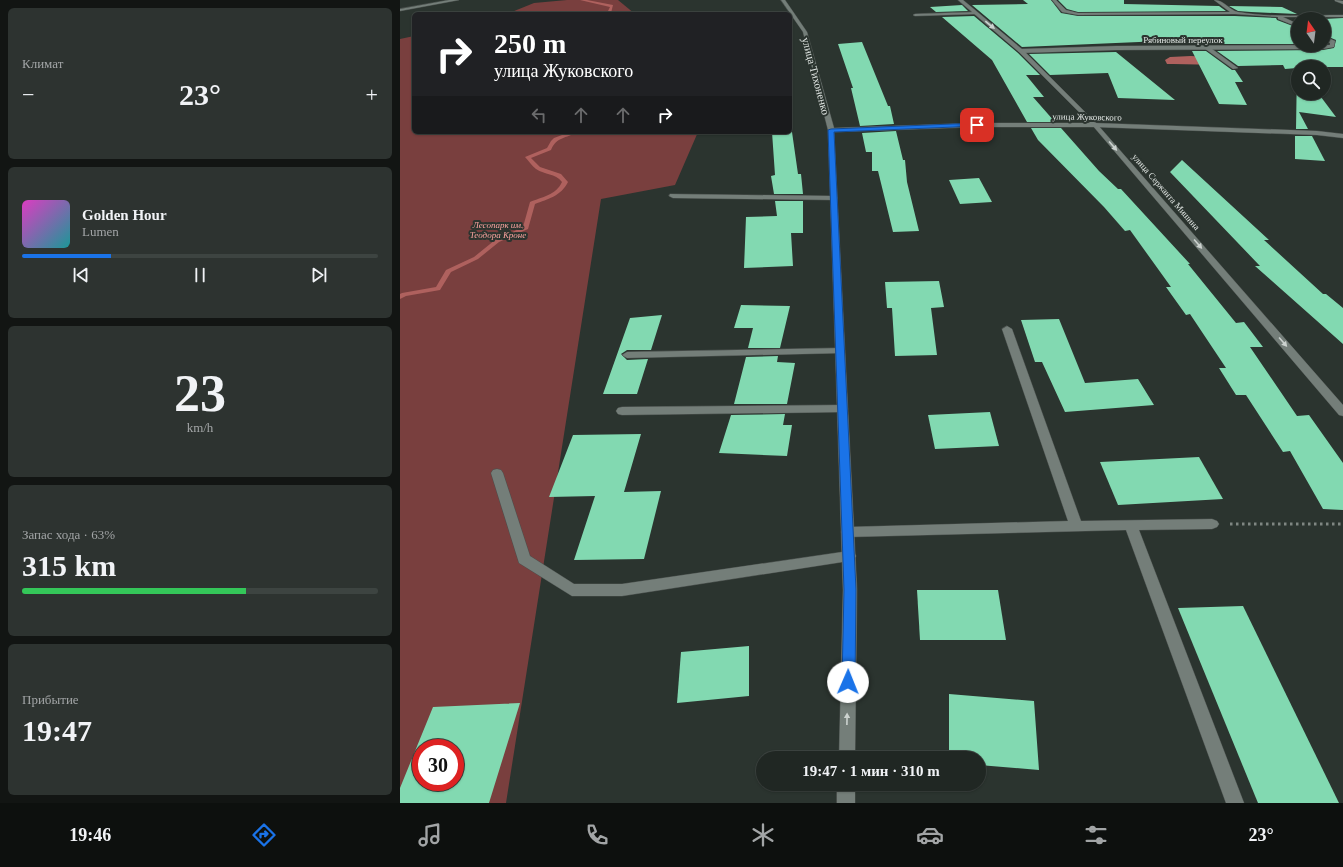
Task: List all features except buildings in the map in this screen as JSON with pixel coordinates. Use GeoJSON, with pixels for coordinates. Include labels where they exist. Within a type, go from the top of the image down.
{"type":"FeatureCollection","features":[{"type":"Feature","properties":{"kind":"street"},"geometry":{"type":"LineString","coordinates":[[400,10],[456,0]]}},
{"type":"Feature","properties":{"kind":"street","name":"улица Тихоненко"},"geometry":{"type":"LineString","coordinates":[[783,0],[791,12]]}},
{"type":"Feature","properties":{"kind":"street","name":"улица Сержанта Мишина"},"geometry":{"type":"LineString","coordinates":[[960,0],[1021,51],[1095,125],[1343,412]]}},
{"type":"Feature","properties":{"kind":"street"},"geometry":{"type":"LineString","coordinates":[[1054,0],[1064,11],[1078,14],[1235,13],[1277,16],[1343,16]]}},
{"type":"Feature","properties":{"kind":"street"},"geometry":{"type":"LineString","coordinates":[[1216,0],[1235,13]]}},
{"type":"Feature","properties":{"kind":"street"},"geometry":{"type":"LineString","coordinates":[[1337,0],[1343,3]]}},
{"type":"Feature","properties":{"kind":"street","name":"улица Тихоненко"},"geometry":{"type":"LineString","coordinates":[[792,13],[805,32],[831,130],[850,590],[847,751]]}},
{"type":"Feature","properties":{"kind":"street"},"geometry":{"type":"LineString","coordinates":[[915,15],[975,13]]}},
{"type":"Feature","properties":{"kind":"street"},"geometry":{"type":"LineString","coordinates":[[1277,16],[1291,23]]}},
{"type":"Feature","properties":{"kind":"street","name":"Рябиновый переулок"},"geometry":{"type":"LineString","coordinates":[[1021,51],[1291,47]]}},
{"type":"Feature","properties":{"kind":"street"},"geometry":{"type":"LineString","coordinates":[[1206,48],[1234,68]]}},
{"type":"Feature","properties":{"kind":"street","name":"улица Жуковского"},"geometry":{"type":"LineString","coordinates":[[831,130],[977,125],[1095,125],[1317,133],[1343,136]]}},
{"type":"Feature","properties":{"kind":"street"},"geometry":{"type":"LineString","coordinates":[[673,196],[834,198]]}},
{"type":"Feature","properties":{"kind":"street"},"geometry":{"type":"LineString","coordinates":[[1007,329],[1076,526]]}},
{"type":"Feature","properties":{"kind":"street"},"geometry":{"type":"LineString","coordinates":[[627,355],[840,351]]}},
{"type":"Feature","properties":{"kind":"street"},"geometry":{"type":"LineString","coordinates":[[622,411],[842,409]]}},
{"type":"Feature","properties":{"kind":"street"},"geometry":{"type":"LineString","coordinates":[[497,473],[524,559],[572,590],[622,590],[849,556]]}},
{"type":"Feature","properties":{"kind":"street"},"geometry":{"type":"LineString","coordinates":[[848,532],[1212,524]]}},
{"type":"Feature","properties":{"kind":"street"},"geometry":{"type":"LineString","coordinates":[[1131,525],[1235,803]]}},
{"type":"Feature","properties":{"kind":"street"},"geometry":{"type":"LineString","coordinates":[[846,791],[846,803]]}},
{"type":"Feature","properties":{"kind":"path"},"geometry":{"type":"LineString","coordinates":[[1212,524],[1343,524]]}},
{"type":"Feature","properties":{"kind":"green space"},"geometry":{"type":"Polygon","coordinates":[[[567,0],[618,0],[633,12],[512,12],[534,3],[567,0]]]}},
{"type":"Feature","properties":{"kind":"green space","name":"Лесопарк им. Теодора Кроне"},"geometry":{"type":"Polygon","coordinates":[[[412,36],[412,134],[697,134],[675,185],[601,199],[506,803],[400,803],[400,39],[412,36]]]}},
{"type":"Feature","properties":{"kind":"shaded area"},"geometry":{"type":"Polygon","coordinates":[[[1170,57],[1207,57],[1222,65],[1167,64],[1165,60],[1170,57]]]}},
{"type":"Feature","properties":{"kind":"waterway"},"geometry":{"type":"LineString","coordinates":[[582,0],[612,6],[609,12]]}},
{"type":"Feature","properties":{"kind":"waterway"},"geometry":{"type":"LineString","coordinates":[[400,297],[404,294],[438,289],[448,271],[476,258],[497,241],[526,228],[532,203],[556,193],[563,187],[565,182],[559,175],[538,168],[528,157],[549,149],[550,145],[555,139],[569,134]]}},
{"type":"Feature","properties":{"kind":"route"},"geometry":{"type":"LineString","coordinates":[[848,682],[850,590],[831,130],[977,125]]}}]}
